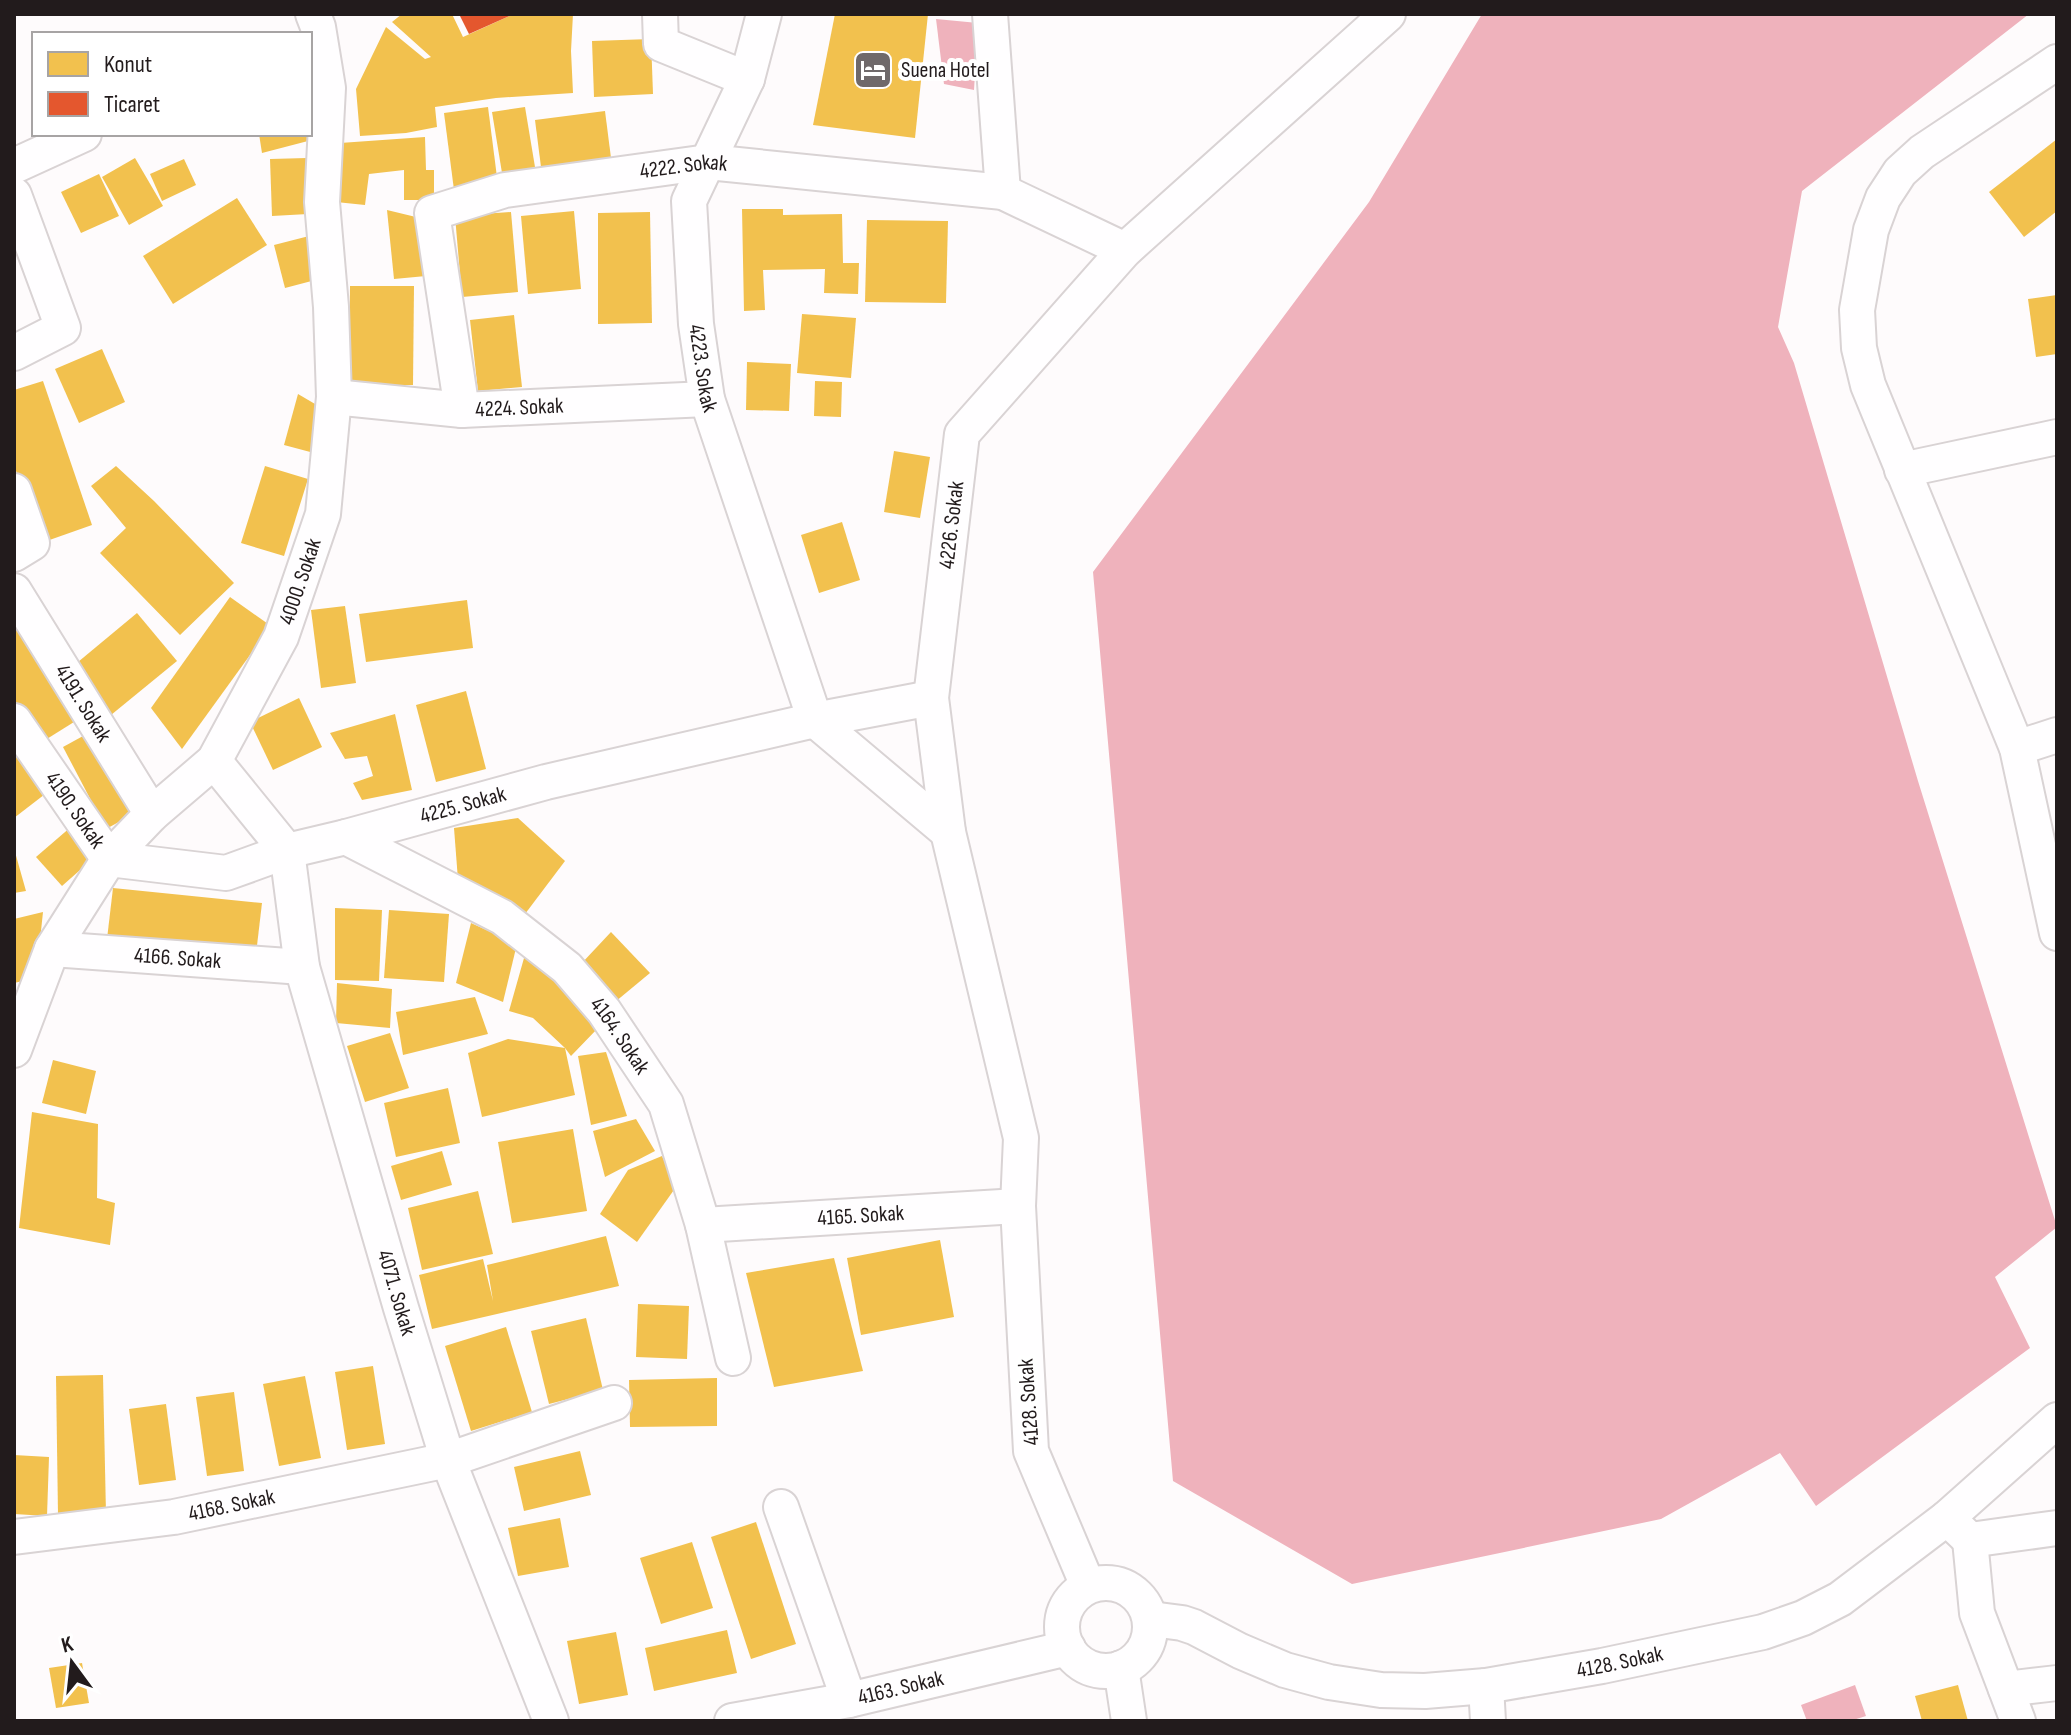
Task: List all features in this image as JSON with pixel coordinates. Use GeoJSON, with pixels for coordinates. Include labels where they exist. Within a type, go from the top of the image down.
{"type":"FeatureCollection","features":[{"type":"Feature","properties":{"kind":"street"},"geometry":{"type":"LineString","coordinates":[[660,14],[661,44],[747,79]]}},
{"type":"Feature","properties":{"kind":"street","name":"4223. Sokak"},"geometry":{"type":"LineString","coordinates":[[764,14],[747,79],[689,201],[696,324],[707,399],[815,720]]}},
{"type":"Feature","properties":{"kind":"street"},"geometry":{"type":"LineString","coordinates":[[990,14],[1003,192]]}},
{"type":"Feature","properties":{"kind":"street","name":"4226. Sokak"},"geometry":{"type":"LineString","coordinates":[[1018,1206],[1021,1138],[948,832],[931,698],[962,434],[1125,250],[1388,14]]}},
{"type":"Feature","properties":{"kind":"street","name":"4000. Sokak"},"geometry":{"type":"LineString","coordinates":[[14,1050],[52,949],[109,859],[152,814],[214,761],[281,637],[323,514],[334,397],[331,307],[322,202],[328,88],[320,22]]}},
{"type":"Feature","properties":{"kind":"street"},"geometry":{"type":"LineString","coordinates":[[2057,62],[1922,152],[1900,172],[1883,198],[1871,230],[1857,310],[1859,348],[1868,385],[2017,748],[2057,933]]}},
{"type":"Feature","properties":{"kind":"street"},"geometry":{"type":"LineString","coordinates":[[14,166],[80,136]]}},
{"type":"Feature","properties":{"kind":"street","name":"4222. Sokak"},"geometry":{"type":"LineString","coordinates":[[462,410],[432,213],[505,190],[708,162],[1003,192],[1125,250]]}},
{"type":"Feature","properties":{"kind":"street"},"geometry":{"type":"LineString","coordinates":[[14,195],[63,328],[14,353]]}},
{"type":"Feature","properties":{"kind":"street","name":"4224. Sokak"},"geometry":{"type":"LineString","coordinates":[[334,397],[462,410],[707,399]]}},
{"type":"Feature","properties":{"kind":"street"},"geometry":{"type":"LineString","coordinates":[[1902,470],[2057,437]]}},
{"type":"Feature","properties":{"kind":"street"},"geometry":{"type":"LineString","coordinates":[[14,491],[23,548]]}},
{"type":"Feature","properties":{"kind":"street","name":"4191. Sokak"},"geometry":{"type":"LineString","coordinates":[[14,591],[152,814]]}},
{"type":"Feature","properties":{"kind":"street","name":"4225. Sokak"},"geometry":{"type":"LineString","coordinates":[[109,859],[226,873],[287,851],[546,782],[815,720],[931,698]]}},
{"type":"Feature","properties":{"kind":"street"},"geometry":{"type":"LineString","coordinates":[[815,720],[948,832]]}},
{"type":"Feature","properties":{"kind":"street","name":"4190. Sokak"},"geometry":{"type":"LineString","coordinates":[[14,721],[109,859]]}},
{"type":"Feature","properties":{"kind":"street"},"geometry":{"type":"LineString","coordinates":[[2017,748],[2057,735]]}},
{"type":"Feature","properties":{"kind":"street"},"geometry":{"type":"LineString","coordinates":[[214,761],[287,851]]}},
{"type":"Feature","properties":{"kind":"street","name":"4164. Sokak"},"geometry":{"type":"LineString","coordinates":[[346,837],[502,917],[567,968],[604,1011],[666,1104],[703,1225],[733,1358]]}},
{"type":"Feature","properties":{"kind":"street","name":"4071. Sokak"},"geometry":{"type":"LineString","coordinates":[[287,851],[302,967],[401,1308],[448,1460],[551,1721]]}},
{"type":"Feature","properties":{"kind":"street","name":"4166. Sokak"},"geometry":{"type":"LineString","coordinates":[[52,949],[302,967]]}},
{"type":"Feature","properties":{"kind":"street","name":"4165. Sokak"},"geometry":{"type":"LineString","coordinates":[[703,1225],[1018,1206]]}},
{"type":"Feature","properties":{"kind":"street","name":"4128. Sokak"},"geometry":{"type":"LineString","coordinates":[[1018,1206],[1031,1451],[1088,1586]]}},
{"type":"Feature","properties":{"kind":"street","name":"4168. Sokak"},"geometry":{"type":"LineString","coordinates":[[14,1537],[174,1517],[448,1460],[614,1403]]}},
{"type":"Feature","properties":{"kind":"street"},"geometry":{"type":"LineString","coordinates":[[2018,1721],[1977,1613],[1958,1529],[2057,1420]]}},
{"type":"Feature","properties":{"kind":"street"},"geometry":{"type":"LineString","coordinates":[[781,1507],[849,1700]]}},
{"type":"Feature","properties":{"kind":"street","name":"4128. Sokak"},"geometry":{"type":"LineString","coordinates":[[1151,1619],[1194,1627],[1285,1670],[1329,1682],[1411,1691],[1486,1686],[1602,1666],[1763,1632],[1803,1618],[1840,1599],[1958,1529],[2057,1528]]}},
{"type":"Feature","properties":{"kind":"street"},"geometry":{"type":"LineString","coordinates":[[1101,1583],[1128,1588],[1138,1597],[1151,1619],[1144,1649],[1134,1661],[1106,1671],[1091,1668],[1078,1660],[1068,1648],[1063,1634],[1063,1619],[1068,1604],[1088,1586],[1101,1583]]}},
{"type":"Feature","properties":{"kind":"street","name":"4163. Sokak"},"geometry":{"type":"LineString","coordinates":[[732,1721],[849,1700],[1068,1648]]}},
{"type":"Feature","properties":{"kind":"street"},"geometry":{"type":"LineString","coordinates":[[1121,1668],[1129,1721]]}},
{"type":"Feature","properties":{"kind":"street"},"geometry":{"type":"LineString","coordinates":[[2006,1689],[2057,1683]]}},
{"type":"Feature","properties":{"kind":"street"},"geometry":{"type":"LineString","coordinates":[[1486,1686],[1488,1721]]}},
{"type":"Feature","properties":{"kind":"shaded area"},"geometry":{"type":"Polygon","coordinates":[[[1482,14],[2029,14],[1802,191],[1778,327],[1794,363],[1918,781],[2057,1227],[1995,1277],[2030,1348],[1816,1506],[1780,1453],[1661,1519],[1352,1584],[1173,1481],[1093,572],[1369,202],[1482,14]]]}},
{"type":"Feature","properties":{"kind":"shaded area"},"geometry":{"type":"Polygon","coordinates":[[[936,19],[978,23],[974,90],[944,84],[936,19]]]}},
{"type":"Feature","properties":{"kind":"shaded area"},"geometry":{"type":"Polygon","coordinates":[[[1855,1685],[1866,1716],[1850,1721],[1807,1721],[1801,1705],[1855,1685]]]}},
{"type":"Feature","properties":{"kind":"building: Konut"},"geometry":{"type":"Polygon","coordinates":[[[402,14],[452,14],[463,37],[514,14],[573,14],[573,93],[496,98],[435,107],[437,127],[360,136],[356,89],[386,27],[425,59],[431,57],[392,22],[402,14]]]}},
{"type":"Feature","properties":{"kind":"building: Konut","name":"Suena Hotel"},"geometry":{"type":"Polygon","coordinates":[[[835,14],[928,14],[915,138],[813,125],[835,14]]]}},
{"type":"Feature","properties":{"kind":"building: Konut"},"geometry":{"type":"Polygon","coordinates":[[[651,39],[653,94],[594,97],[592,41],[651,39]]]}},
{"type":"Feature","properties":{"kind":"building: Konut"},"geometry":{"type":"Polygon","coordinates":[[[488,107],[498,185],[454,190],[444,113],[488,107]]]}},
{"type":"Feature","properties":{"kind":"building: Konut"},"geometry":{"type":"Polygon","coordinates":[[[525,107],[536,173],[503,179],[492,112],[525,107]]]}},
{"type":"Feature","properties":{"kind":"building: Konut"},"geometry":{"type":"Polygon","coordinates":[[[605,111],[611,158],[541,167],[535,120],[605,111]]]}},
{"type":"Feature","properties":{"kind":"building: Konut"},"geometry":{"type":"Polygon","coordinates":[[[259,136],[307,136],[308,141],[262,153],[259,136]]]}},
{"type":"Feature","properties":{"kind":"building: Konut"},"geometry":{"type":"Polygon","coordinates":[[[425,137],[426,170],[434,170],[434,200],[404,200],[404,170],[369,174],[365,205],[336,202],[340,143],[425,137]]]}},
{"type":"Feature","properties":{"kind":"building: Konut"},"geometry":{"type":"Polygon","coordinates":[[[2057,139],[2057,211],[2024,237],[1989,192],[2057,139]]]}},
{"type":"Feature","properties":{"kind":"building: Konut"},"geometry":{"type":"Polygon","coordinates":[[[135,158],[163,206],[129,225],[102,177],[135,158]]]}},
{"type":"Feature","properties":{"kind":"building: Konut"},"geometry":{"type":"Polygon","coordinates":[[[307,158],[308,214],[272,216],[270,159],[307,158]]]}},
{"type":"Feature","properties":{"kind":"building: Konut"},"geometry":{"type":"Polygon","coordinates":[[[184,159],[196,185],[162,201],[150,174],[184,159]]]}},
{"type":"Feature","properties":{"kind":"building: Konut"},"geometry":{"type":"Polygon","coordinates":[[[99,174],[119,216],[81,233],[61,192],[99,174]]]}},
{"type":"Feature","properties":{"kind":"building: Konut"},"geometry":{"type":"Polygon","coordinates":[[[237,198],[267,245],[173,304],[143,256],[237,198]]]}},
{"type":"Feature","properties":{"kind":"building: Konut"},"geometry":{"type":"Polygon","coordinates":[[[742,209],[783,209],[783,215],[842,214],[843,263],[859,263],[858,294],[824,293],[825,269],[763,270],[765,310],[744,311],[742,209]]]}},
{"type":"Feature","properties":{"kind":"building: Konut"},"geometry":{"type":"Polygon","coordinates":[[[387,210],[420,218],[426,276],[394,279],[387,210]]]}},
{"type":"Feature","properties":{"kind":"building: Konut"},"geometry":{"type":"Polygon","coordinates":[[[574,211],[581,289],[528,294],[521,216],[574,211]]]}},
{"type":"Feature","properties":{"kind":"building: Konut"},"geometry":{"type":"Polygon","coordinates":[[[511,212],[518,292],[462,297],[455,216],[511,212]]]}},
{"type":"Feature","properties":{"kind":"building: Konut"},"geometry":{"type":"Polygon","coordinates":[[[650,212],[652,323],[598,324],[598,213],[650,212]]]}},
{"type":"Feature","properties":{"kind":"building: Konut"},"geometry":{"type":"Polygon","coordinates":[[[867,220],[948,221],[946,303],[865,302],[867,220]]]}},
{"type":"Feature","properties":{"kind":"building: Konut"},"geometry":{"type":"Polygon","coordinates":[[[313,235],[323,278],[285,288],[274,245],[313,235]]]}},
{"type":"Feature","properties":{"kind":"building: Konut"},"geometry":{"type":"Polygon","coordinates":[[[350,286],[414,286],[413,385],[349,385],[350,286]]]}},
{"type":"Feature","properties":{"kind":"building: Konut"},"geometry":{"type":"Polygon","coordinates":[[[2057,295],[2057,354],[2036,357],[2028,299],[2057,295]]]}},
{"type":"Feature","properties":{"kind":"building: Konut"},"geometry":{"type":"Polygon","coordinates":[[[802,314],[856,318],[851,378],[797,373],[802,314]]]}},
{"type":"Feature","properties":{"kind":"building: Konut"},"geometry":{"type":"Polygon","coordinates":[[[514,315],[522,387],[478,391],[470,320],[514,315]]]}},
{"type":"Feature","properties":{"kind":"building: Konut"},"geometry":{"type":"Polygon","coordinates":[[[102,349],[125,402],[79,423],[55,369],[102,349]]]}},
{"type":"Feature","properties":{"kind":"building: Konut"},"geometry":{"type":"Polygon","coordinates":[[[747,362],[791,364],[789,411],[746,410],[747,362]]]}},
{"type":"Feature","properties":{"kind":"building: Konut"},"geometry":{"type":"Polygon","coordinates":[[[43,381],[92,525],[41,543],[14,465],[14,390],[43,381]]]}},
{"type":"Feature","properties":{"kind":"building: Konut"},"geometry":{"type":"Polygon","coordinates":[[[815,381],[842,382],[841,417],[814,416],[815,381]]]}},
{"type":"Feature","properties":{"kind":"building: Konut"},"geometry":{"type":"Polygon","coordinates":[[[298,394],[327,411],[314,453],[284,445],[298,394]]]}},
{"type":"Feature","properties":{"kind":"building: Konut"},"geometry":{"type":"Polygon","coordinates":[[[894,451],[930,457],[920,518],[884,512],[894,451]]]}},
{"type":"Feature","properties":{"kind":"building: Konut"},"geometry":{"type":"Polygon","coordinates":[[[116,466],[234,583],[180,635],[100,553],[126,528],[91,486],[116,466]]]}},
{"type":"Feature","properties":{"kind":"building: Konut"},"geometry":{"type":"Polygon","coordinates":[[[265,466],[308,479],[284,556],[241,543],[265,466]]]}},
{"type":"Feature","properties":{"kind":"building: Konut"},"geometry":{"type":"Polygon","coordinates":[[[842,522],[860,580],[819,593],[801,535],[842,522]]]}},
{"type":"Feature","properties":{"kind":"building: Konut"},"geometry":{"type":"Polygon","coordinates":[[[230,597],[271,626],[182,749],[151,708],[230,597]]]}},
{"type":"Feature","properties":{"kind":"building: Konut"},"geometry":{"type":"Polygon","coordinates":[[[467,600],[473,648],[366,662],[359,614],[467,600]]]}},
{"type":"Feature","properties":{"kind":"building: Konut"},"geometry":{"type":"Polygon","coordinates":[[[345,606],[356,683],[321,688],[311,610],[345,606]]]}},
{"type":"Feature","properties":{"kind":"building: Konut"},"geometry":{"type":"Polygon","coordinates":[[[14,611],[82,717],[42,742],[14,699],[14,611]]]}},
{"type":"Feature","properties":{"kind":"building: Konut"},"geometry":{"type":"Polygon","coordinates":[[[137,613],[177,661],[111,715],[72,667],[137,613]]]}},
{"type":"Feature","properties":{"kind":"building: Konut"},"geometry":{"type":"Polygon","coordinates":[[[466,691],[486,769],[436,782],[416,705],[466,691]]]}},
{"type":"Feature","properties":{"kind":"building: Konut"},"geometry":{"type":"Polygon","coordinates":[[[299,698],[322,747],[273,770],[250,722],[299,698]]]}},
{"type":"Feature","properties":{"kind":"building: Konut"},"geometry":{"type":"Polygon","coordinates":[[[395,714],[412,790],[362,800],[353,783],[373,776],[367,756],[345,759],[330,733],[395,714]]]}},
{"type":"Feature","properties":{"kind":"building: Konut"},"geometry":{"type":"Polygon","coordinates":[[[94,730],[137,812],[106,829],[63,747],[94,730]]]}},
{"type":"Feature","properties":{"kind":"building: Konut"},"geometry":{"type":"Polygon","coordinates":[[[20,754],[49,791],[14,818],[14,758],[20,754]]]}},
{"type":"Feature","properties":{"kind":"building: Konut"},"geometry":{"type":"Polygon","coordinates":[[[518,818],[565,861],[522,918],[458,880],[454,828],[518,818]]]}},
{"type":"Feature","properties":{"kind":"building: Konut"},"geometry":{"type":"Polygon","coordinates":[[[72,826],[97,855],[62,886],[36,857],[72,826]]]}},
{"type":"Feature","properties":{"kind":"building: Konut"},"geometry":{"type":"Polygon","coordinates":[[[14,853],[26,891],[14,893],[14,853]]]}},
{"type":"Feature","properties":{"kind":"building: Konut"},"geometry":{"type":"Polygon","coordinates":[[[113,888],[262,903],[256,954],[107,939],[113,888]]]}},
{"type":"Feature","properties":{"kind":"building: Konut"},"geometry":{"type":"Polygon","coordinates":[[[335,908],[382,910],[379,981],[335,980],[335,908]]]}},
{"type":"Feature","properties":{"kind":"building: Konut"},"geometry":{"type":"Polygon","coordinates":[[[389,910],[449,914],[444,982],[384,978],[389,910]]]}},
{"type":"Feature","properties":{"kind":"building: Konut"},"geometry":{"type":"Polygon","coordinates":[[[43,912],[36,978],[14,983],[14,919],[43,912]]]}},
{"type":"Feature","properties":{"kind":"building: Konut"},"geometry":{"type":"Polygon","coordinates":[[[471,923],[517,944],[503,1002],[456,983],[471,923]]]}},
{"type":"Feature","properties":{"kind":"building: Konut"},"geometry":{"type":"Polygon","coordinates":[[[611,932],[650,973],[615,1002],[581,964],[611,932]]]}},
{"type":"Feature","properties":{"kind":"building: Konut"},"geometry":{"type":"Polygon","coordinates":[[[526,951],[598,1028],[571,1056],[533,1018],[509,1011],[526,951]]]}},
{"type":"Feature","properties":{"kind":"building: Konut"},"geometry":{"type":"Polygon","coordinates":[[[337,983],[392,989],[390,1028],[336,1023],[337,983]]]}},
{"type":"Feature","properties":{"kind":"building: Konut"},"geometry":{"type":"Polygon","coordinates":[[[475,997],[488,1034],[403,1055],[396,1012],[475,997]]]}},
{"type":"Feature","properties":{"kind":"building: Konut"},"geometry":{"type":"Polygon","coordinates":[[[390,1033],[409,1088],[365,1102],[347,1046],[390,1033]]]}},
{"type":"Feature","properties":{"kind":"building: Konut"},"geometry":{"type":"Polygon","coordinates":[[[508,1039],[565,1048],[575,1095],[482,1117],[468,1053],[508,1039]]]}},
{"type":"Feature","properties":{"kind":"building: Konut"},"geometry":{"type":"Polygon","coordinates":[[[606,1052],[627,1116],[591,1125],[578,1056],[606,1052]]]}},
{"type":"Feature","properties":{"kind":"building: Konut"},"geometry":{"type":"Polygon","coordinates":[[[53,1060],[96,1071],[86,1114],[42,1103],[53,1060]]]}},
{"type":"Feature","properties":{"kind":"building: Konut"},"geometry":{"type":"Polygon","coordinates":[[[448,1088],[460,1143],[396,1157],[384,1103],[448,1088]]]}},
{"type":"Feature","properties":{"kind":"building: Konut"},"geometry":{"type":"Polygon","coordinates":[[[32,1112],[98,1124],[97,1198],[115,1203],[110,1245],[19,1228],[32,1112]]]}},
{"type":"Feature","properties":{"kind":"building: Konut"},"geometry":{"type":"Polygon","coordinates":[[[636,1119],[655,1151],[605,1177],[593,1131],[636,1119]]]}},
{"type":"Feature","properties":{"kind":"building: Konut"},"geometry":{"type":"Polygon","coordinates":[[[573,1129],[587,1211],[512,1223],[498,1142],[573,1129]]]}},
{"type":"Feature","properties":{"kind":"building: Konut"},"geometry":{"type":"Polygon","coordinates":[[[442,1151],[452,1185],[401,1200],[391,1166],[442,1151]]]}},
{"type":"Feature","properties":{"kind":"building: Konut"},"geometry":{"type":"Polygon","coordinates":[[[662,1156],[676,1187],[637,1242],[600,1214],[628,1170],[662,1156]]]}},
{"type":"Feature","properties":{"kind":"building: Konut"},"geometry":{"type":"Polygon","coordinates":[[[478,1191],[493,1254],[422,1270],[408,1208],[478,1191]]]}},
{"type":"Feature","properties":{"kind":"building: Konut"},"geometry":{"type":"Polygon","coordinates":[[[606,1236],[619,1286],[432,1329],[419,1275],[483,1259],[493,1301],[487,1265],[606,1236]]]}},
{"type":"Feature","properties":{"kind":"building: Konut"},"geometry":{"type":"Polygon","coordinates":[[[940,1240],[954,1317],[861,1335],[847,1258],[940,1240]]]}},
{"type":"Feature","properties":{"kind":"building: Konut"},"geometry":{"type":"Polygon","coordinates":[[[834,1258],[863,1371],[774,1387],[746,1273],[834,1258]]]}},
{"type":"Feature","properties":{"kind":"building: Konut"},"geometry":{"type":"Polygon","coordinates":[[[638,1304],[689,1306],[687,1359],[636,1357],[638,1304]]]}},
{"type":"Feature","properties":{"kind":"building: Konut"},"geometry":{"type":"Polygon","coordinates":[[[586,1318],[603,1390],[549,1404],[531,1331],[586,1318]]]}},
{"type":"Feature","properties":{"kind":"building: Konut"},"geometry":{"type":"Polygon","coordinates":[[[506,1327],[532,1412],[471,1431],[445,1346],[506,1327]]]}},
{"type":"Feature","properties":{"kind":"building: Konut"},"geometry":{"type":"Polygon","coordinates":[[[373,1366],[385,1444],[347,1450],[335,1372],[373,1366]]]}},
{"type":"Feature","properties":{"kind":"building: Konut"},"geometry":{"type":"Polygon","coordinates":[[[103,1375],[106,1514],[58,1515],[56,1376],[103,1375]]]}},
{"type":"Feature","properties":{"kind":"building: Konut"},"geometry":{"type":"Polygon","coordinates":[[[305,1376],[321,1458],[279,1466],[263,1384],[305,1376]]]}},
{"type":"Feature","properties":{"kind":"building: Konut"},"geometry":{"type":"Polygon","coordinates":[[[717,1378],[717,1426],[630,1427],[629,1380],[717,1378]]]}},
{"type":"Feature","properties":{"kind":"building: Konut"},"geometry":{"type":"Polygon","coordinates":[[[234,1392],[244,1471],[207,1476],[196,1397],[234,1392]]]}},
{"type":"Feature","properties":{"kind":"building: Konut"},"geometry":{"type":"Polygon","coordinates":[[[166,1404],[176,1480],[139,1485],[129,1409],[166,1404]]]}},
{"type":"Feature","properties":{"kind":"building: Konut"},"geometry":{"type":"Polygon","coordinates":[[[580,1451],[591,1495],[524,1511],[514,1467],[580,1451]]]}},
{"type":"Feature","properties":{"kind":"building: Konut"},"geometry":{"type":"Polygon","coordinates":[[[14,1455],[49,1457],[47,1516],[14,1514],[14,1455]]]}},
{"type":"Feature","properties":{"kind":"building: Konut"},"geometry":{"type":"Polygon","coordinates":[[[560,1518],[569,1567],[518,1576],[508,1528],[560,1518]]]}},
{"type":"Feature","properties":{"kind":"building: Konut"},"geometry":{"type":"Polygon","coordinates":[[[756,1522],[796,1644],[751,1659],[711,1537],[756,1522]]]}},
{"type":"Feature","properties":{"kind":"building: Konut"},"geometry":{"type":"Polygon","coordinates":[[[692,1542],[713,1608],[661,1624],[640,1558],[692,1542]]]}},
{"type":"Feature","properties":{"kind":"building: Konut"},"geometry":{"type":"Polygon","coordinates":[[[727,1630],[737,1673],[654,1691],[645,1648],[727,1630]]]}},
{"type":"Feature","properties":{"kind":"building: Konut"},"geometry":{"type":"Polygon","coordinates":[[[616,1632],[628,1695],[579,1704],[567,1641],[616,1632]]]}},
{"type":"Feature","properties":{"kind":"building: Konut"},"geometry":{"type":"Polygon","coordinates":[[[82,1663],[89,1703],[56,1708],[49,1668],[82,1663]]]}},
{"type":"Feature","properties":{"kind":"building: Konut"},"geometry":{"type":"Polygon","coordinates":[[[1958,1685],[1968,1721],[1922,1721],[1915,1696],[1958,1685]]]}},
{"type":"Feature","properties":{"kind":"building: Ticaret"},"geometry":{"type":"Polygon","coordinates":[[[459,14],[514,14],[469,34],[459,14]]]}},
{"type":"Feature","properties":{"kind":"place","name":"Suena Hotel"},"geometry":{"type":"Point","coordinates":[873,70]}}]}
